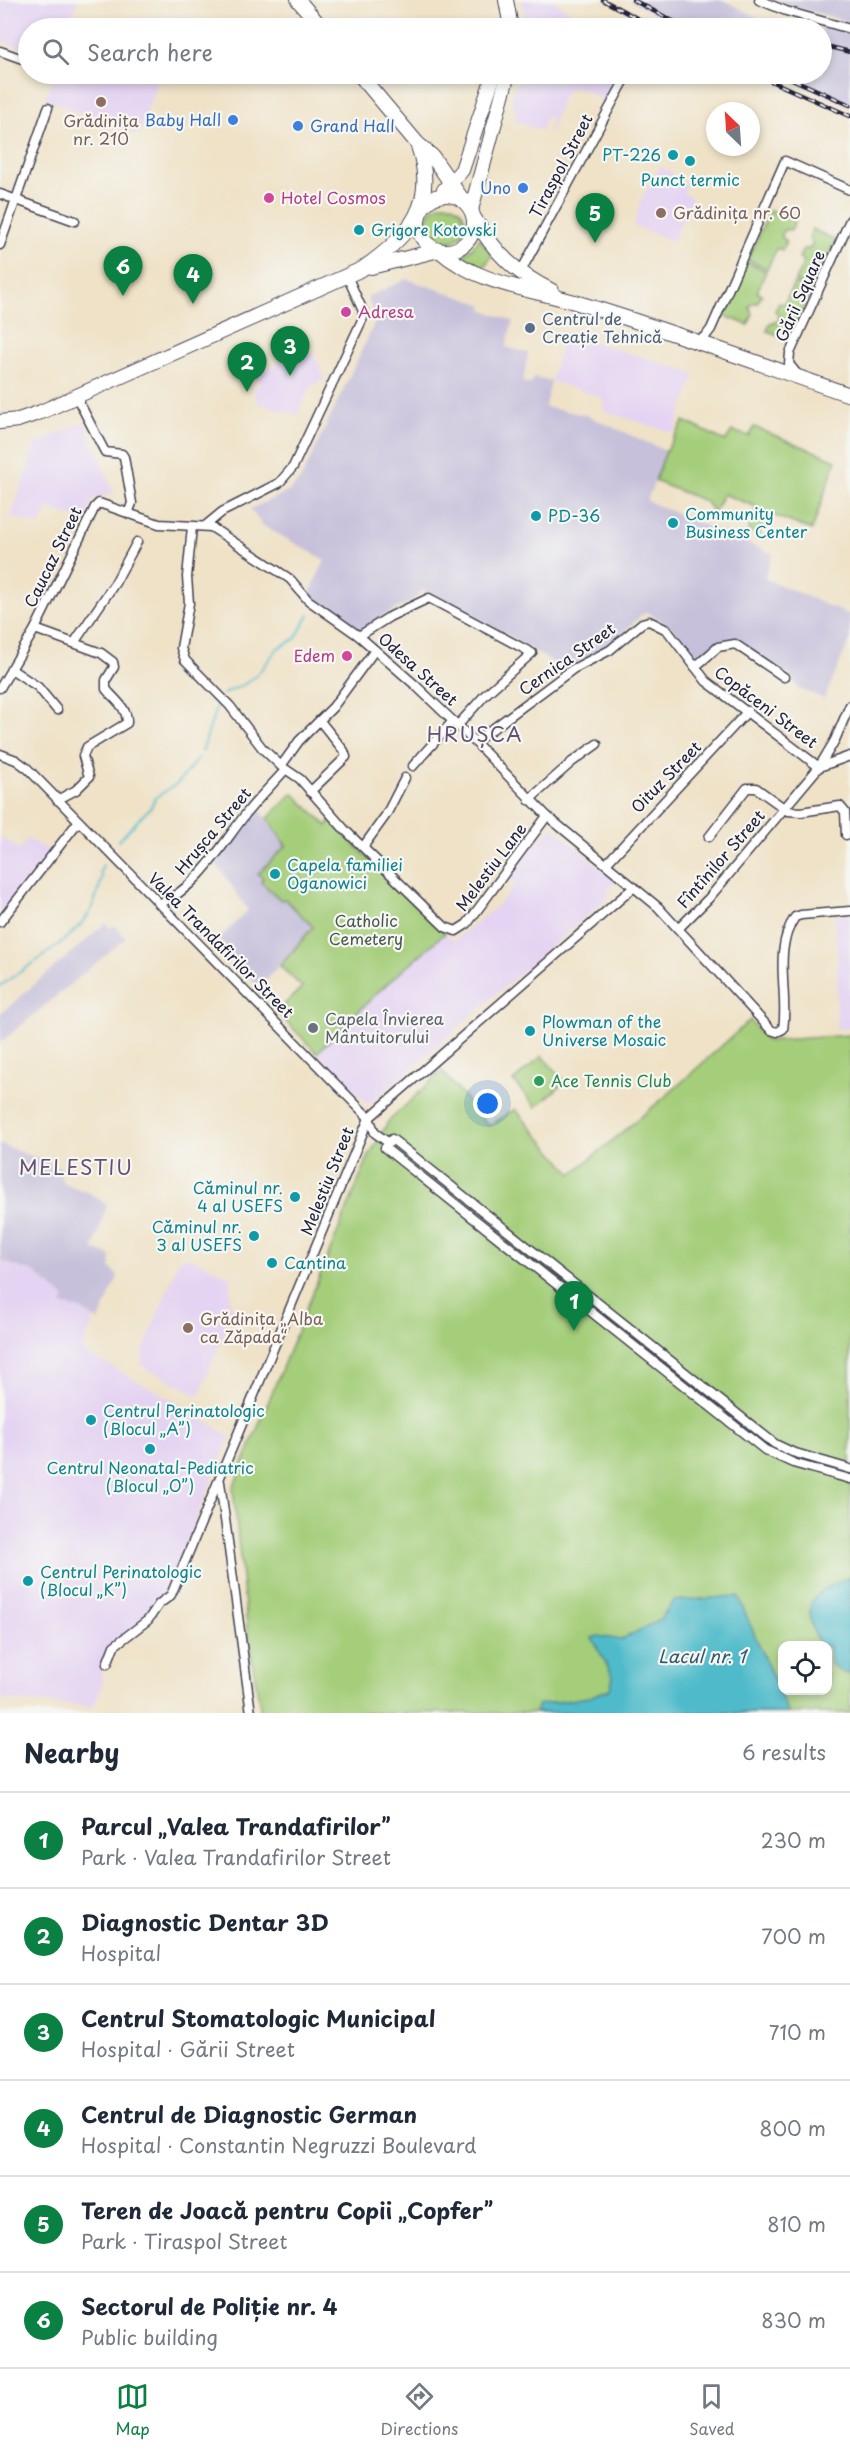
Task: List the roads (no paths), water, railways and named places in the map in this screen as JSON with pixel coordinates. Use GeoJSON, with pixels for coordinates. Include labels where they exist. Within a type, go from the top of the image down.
{"type":"FeatureCollection","features":[{"type":"Feature","properties":{"kind":"main road"},"geometry":{"type":"LineString","coordinates":[[298,0],[313,18]]}},
{"type":"Feature","properties":{"kind":"main road"},"geometry":{"type":"LineString","coordinates":[[506,0],[509,18]]}},
{"type":"Feature","properties":{"kind":"main road"},"geometry":{"type":"LineString","coordinates":[[367,84],[417,143],[432,156],[499,255],[520,273],[577,303]]}},
{"type":"Feature","properties":{"kind":"main road"},"geometry":{"type":"LineString","coordinates":[[0,423],[27,417],[347,276],[390,250],[424,204],[438,195],[462,170],[491,84]]}},
{"type":"Feature","properties":{"kind":"main road"},"geometry":{"type":"LineString","coordinates":[[362,269],[439,250],[453,250],[466,242],[472,233],[469,210],[505,84]]}},
{"type":"Feature","properties":{"kind":"main road"},"geometry":{"type":"LineString","coordinates":[[417,143],[425,171],[417,225],[420,236],[427,244],[471,272],[525,290],[577,303],[850,395]]}},
{"type":"Feature","properties":{"kind":"main road"},"geometry":{"type":"LineString","coordinates":[[432,156],[446,162],[467,156]]}},
{"type":"Feature","properties":{"kind":"main road"},"geometry":{"type":"LineString","coordinates":[[438,195],[450,195],[469,210]]}},
{"type":"Feature","properties":{"kind":"street"},"geometry":{"type":"LineString","coordinates":[[759,0],[811,18]]}},
{"type":"Feature","properties":{"kind":"street"},"geometry":{"type":"LineString","coordinates":[[832,24],[850,29]]}},
{"type":"Feature","properties":{"kind":"street"},"geometry":{"type":"LineString","coordinates":[[0,51],[18,57]]}},
{"type":"Feature","properties":{"kind":"street","name":"Tiraspol Street"},"geometry":{"type":"LineString","coordinates":[[520,273],[623,84]]}},
{"type":"Feature","properties":{"kind":"street"},"geometry":{"type":"LineString","coordinates":[[0,245],[48,108]]}},
{"type":"Feature","properties":{"kind":"street"},"geometry":{"type":"LineString","coordinates":[[685,339],[700,340],[709,334],[786,161],[850,190]]}},
{"type":"Feature","properties":{"kind":"street"},"geometry":{"type":"LineString","coordinates":[[0,194],[75,221]]}},
{"type":"Feature","properties":{"kind":"street","name":"Gării Square"},"geometry":{"type":"LineString","coordinates":[[805,379],[792,369],[790,353],[850,220]]}},
{"type":"Feature","properties":{"kind":"street"},"geometry":{"type":"LineString","coordinates":[[76,396],[105,452],[122,454],[124,457],[132,502],[128,514],[159,524],[206,526],[222,512],[279,483],[293,467],[363,318],[363,311],[347,276]]}},
{"type":"Feature","properties":{"kind":"street","name":"Caucaz Street"},"geometry":{"type":"LineString","coordinates":[[0,688],[35,629],[95,507],[99,503],[128,514]]}},
{"type":"Feature","properties":{"kind":"street","name":"Odesa Street"},"geometry":{"type":"LineString","coordinates":[[206,526],[223,533],[290,579],[308,600],[375,650],[456,723],[547,816],[634,887],[679,928],[769,1028],[777,1032],[783,1029],[783,945],[790,923],[795,917],[801,915],[850,911]]}},
{"type":"Feature","properties":{"kind":"street"},"geometry":{"type":"LineString","coordinates":[[192,527],[187,577],[189,603],[181,648],[190,668],[238,715],[256,742],[283,768],[300,780],[328,813],[363,847],[386,815],[405,778]]}},
{"type":"Feature","properties":{"kind":"street"},"geometry":{"type":"LineString","coordinates":[[74,643],[115,583],[137,542]]}},
{"type":"Feature","properties":{"kind":"street"},"geometry":{"type":"LineString","coordinates":[[359,636],[389,616],[429,598],[532,653],[486,694],[413,766]]}},
{"type":"Feature","properties":{"kind":"street","name":"Copăceni Street"},"geometry":{"type":"LineString","coordinates":[[646,621],[655,622],[667,630],[706,681],[819,767]]}},
{"type":"Feature","properties":{"kind":"street","name":"Cernica Street"},"geometry":{"type":"LineString","coordinates":[[475,742],[568,672],[610,650],[646,621]]}},
{"type":"Feature","properties":{"kind":"street"},"geometry":{"type":"LineString","coordinates":[[35,629],[101,653],[114,665],[106,686],[128,718],[128,723],[87,747],[83,756],[88,777],[76,790],[57,800]]}},
{"type":"Feature","properties":{"kind":"street"},"geometry":{"type":"LineString","coordinates":[[695,667],[718,647],[735,644],[784,677]]}},
{"type":"Feature","properties":{"kind":"street","name":"Hrușca Street"},"geometry":{"type":"LineString","coordinates":[[159,904],[177,894],[198,875],[283,768],[298,741],[320,721],[375,650]]}},
{"type":"Feature","properties":{"kind":"street"},"geometry":{"type":"LineString","coordinates":[[11,669],[38,687],[57,710]]}},
{"type":"Feature","properties":{"kind":"street","name":"Fîntînilor Street"},"geometry":{"type":"LineString","coordinates":[[679,928],[709,898],[819,767],[835,740],[850,705]]}},
{"type":"Feature","properties":{"kind":"street","name":"Oituz Street"},"geometry":{"type":"LineString","coordinates":[[606,864],[748,711]]}},
{"type":"Feature","properties":{"kind":"street"},"geometry":{"type":"LineString","coordinates":[[310,792],[346,757],[344,751],[320,721]]}},
{"type":"Feature","properties":{"kind":"street"},"geometry":{"type":"LineString","coordinates":[[530,800],[572,762],[597,744]]}},
{"type":"Feature","properties":{"kind":"street","name":"Valea Trandafirilor Street"},"geometry":{"type":"LineString","coordinates":[[0,754],[20,762],[369,1118],[375,1133],[388,1143]]}},
{"type":"Feature","properties":{"kind":"street"},"geometry":{"type":"LineString","coordinates":[[819,767],[850,756]]}},
{"type":"Feature","properties":{"kind":"street"},"geometry":{"type":"LineString","coordinates":[[709,837],[747,788],[751,786],[784,810]]}},
{"type":"Feature","properties":{"kind":"street","name":"Fîntînilor Street"},"geometry":{"type":"LineString","coordinates":[[784,810],[801,812],[840,806],[845,812],[846,835]]}},
{"type":"Feature","properties":{"kind":"street","name":"Melestiu Lane"},"geometry":{"type":"LineString","coordinates":[[363,847],[445,927],[456,931],[467,924],[547,816]]}},
{"type":"Feature","properties":{"kind":"street"},"geometry":{"type":"LineString","coordinates":[[0,922],[78,822]]}},
{"type":"Feature","properties":{"kind":"street","name":"Melestiu Street"},"geometry":{"type":"LineString","coordinates":[[107,1664],[114,1646],[148,1620],[159,1604],[171,1595],[369,1118],[634,887]]}},
{"type":"Feature","properties":{"kind":"street","name":"Valea Trandafirilor Street"},"geometry":{"type":"LineString","coordinates":[[850,1469],[779,1447],[742,1425],[639,1350],[385,1148],[388,1143],[392,1139],[645,1342],[742,1425],[777,1457],[850,1479]]}},
{"type":"Feature","properties":{"kind":"street"},"geometry":{"type":"LineString","coordinates":[[639,1350],[645,1342]]}},
{"type":"Feature","properties":{"kind":"street","name":"Melestiu Street"},"geometry":{"type":"LineString","coordinates":[[220,1480],[251,1713]]}},
{"type":"Feature","properties":{"kind":"water"},"geometry":{"type":"Polygon","coordinates":[[[850,1577],[850,1673],[839,1670],[833,1665],[832,1641],[818,1641],[810,1620],[812,1602],[825,1588],[850,1577]]]}},
{"type":"Feature","properties":{"kind":"water","name":"Lacul nr. 1"},"geometry":{"type":"Polygon","coordinates":[[[738,1596],[778,1690],[778,1695],[780,1695],[788,1713],[535,1713],[538,1705],[589,1697],[610,1689],[613,1677],[592,1638],[598,1636],[621,1640],[659,1620],[674,1601],[738,1596]]]}},
{"type":"Feature","properties":{"kind":"waterway"},"geometry":{"type":"LineString","coordinates":[[223,694],[245,684],[257,675],[278,648],[295,639],[309,615]]}},
{"type":"Feature","properties":{"kind":"waterway"},"geometry":{"type":"LineString","coordinates":[[202,752],[218,702]]}},
{"type":"Feature","properties":{"kind":"waterway"},"geometry":{"type":"LineString","coordinates":[[118,841],[151,807],[155,798],[178,783],[199,757]]}},
{"type":"Feature","properties":{"kind":"waterway"},"geometry":{"type":"LineString","coordinates":[[0,986],[49,952],[83,922],[95,899],[103,865]]}},
{"type":"Feature","properties":{"kind":"railway"},"geometry":{"type":"LineString","coordinates":[[603,0],[636,18]]}},
{"type":"Feature","properties":{"kind":"railway"},"geometry":{"type":"LineString","coordinates":[[633,0],[667,18]]}},
{"type":"Feature","properties":{"kind":"railway"},"geometry":{"type":"LineString","coordinates":[[832,48],[850,52]]}},
{"type":"Feature","properties":{"kind":"railway"},"geometry":{"type":"LineString","coordinates":[[778,84],[850,116]]}},
{"type":"Feature","properties":{"kind":"railway"},"geometry":{"type":"LineString","coordinates":[[803,84],[850,105]]}},
{"type":"Feature","properties":{"kind":"place","name":"Grădinița nr. 210"},"geometry":{"type":"Point","coordinates":[101,102]}},
{"type":"Feature","properties":{"kind":"place","name":"Baby Hall"},"geometry":{"type":"Point","coordinates":[233,120]}},
{"type":"Feature","properties":{"kind":"place","name":"Grand Hall"},"geometry":{"type":"Point","coordinates":[298,126]}},
{"type":"Feature","properties":{"kind":"place","name":"PT-226"},"geometry":{"type":"Point","coordinates":[673,155]}},
{"type":"Feature","properties":{"kind":"place","name":"Punct termic"},"geometry":{"type":"Point","coordinates":[690,161]}},
{"type":"Feature","properties":{"kind":"place","name":"Uno"},"geometry":{"type":"Point","coordinates":[523,188]}},
{"type":"Feature","properties":{"kind":"place","name":"Hotel Cosmos"},"geometry":{"type":"Point","coordinates":[269,198]}},
{"type":"Feature","properties":{"kind":"place","name":"Grădinița nr. 60"},"geometry":{"type":"Point","coordinates":[661,213]}},
{"type":"Feature","properties":{"kind":"place","name":"Grigore Kotovski"},"geometry":{"type":"Point","coordinates":[359,230]}},
{"type":"Feature","properties":{"kind":"place","name":"Teren de Joacă pentru Copii „Copfer”"},"geometry":{"type":"Point","coordinates":[595,243]}},
{"type":"Feature","properties":{"kind":"place","name":"Sectorul de Poliție nr. 4"},"geometry":{"type":"Point","coordinates":[123,296]}},
{"type":"Feature","properties":{"kind":"place","name":"Centrul de Diagnostic German"},"geometry":{"type":"Point","coordinates":[193,304]}},
{"type":"Feature","properties":{"kind":"place","name":"Adresa"},"geometry":{"type":"Point","coordinates":[346,312]}},
{"type":"Feature","properties":{"kind":"place","name":"Centrul de Creație Tehnică"},"geometry":{"type":"Point","coordinates":[530,328]}},
{"type":"Feature","properties":{"kind":"place","name":"Centrul Stomatologic Municipal"},"geometry":{"type":"Point","coordinates":[290,376]}},
{"type":"Feature","properties":{"kind":"place","name":"Diagnostic Dentar 3D"},"geometry":{"type":"Point","coordinates":[247,392]}},
{"type":"Feature","properties":{"kind":"place","name":"PD-36"},"geometry":{"type":"Point","coordinates":[536,516]}},
{"type":"Feature","properties":{"kind":"place","name":"Community Business Center"},"geometry":{"type":"Point","coordinates":[673,523]}},
{"type":"Feature","properties":{"kind":"place","name":"Edem"},"geometry":{"type":"Point","coordinates":[347,656]}},
{"type":"Feature","properties":{"kind":"place","name":"Capela familiei Oganowici"},"geometry":{"type":"Point","coordinates":[275,874]}},
{"type":"Feature","properties":{"kind":"place","name":"Capela Învierea Mântuitorului"},"geometry":{"type":"Point","coordinates":[313,1028]}},
{"type":"Feature","properties":{"kind":"place","name":"Plowman of the Universe Mosaic"},"geometry":{"type":"Point","coordinates":[530,1031]}},
{"type":"Feature","properties":{"kind":"place","name":"Ace Tennis Club"},"geometry":{"type":"Point","coordinates":[539,1081]}},
{"type":"Feature","properties":{"kind":"place","name":"Căminul nr. 4 al USEFS"},"geometry":{"type":"Point","coordinates":[295,1197]}},
{"type":"Feature","properties":{"kind":"place","name":"Căminul nr. 3 al USEFS"},"geometry":{"type":"Point","coordinates":[254,1236]}},
{"type":"Feature","properties":{"kind":"place","name":"Cantina"},"geometry":{"type":"Point","coordinates":[272,1263]}},
{"type":"Feature","properties":{"kind":"place","name":"Grădinița „Alba ca Zăpada“"},"geometry":{"type":"Point","coordinates":[188,1328]}},
{"type":"Feature","properties":{"kind":"place","name":"Parcul „Valea Trandafirilor”"},"geometry":{"type":"Point","coordinates":[574,1331]}},
{"type":"Feature","properties":{"kind":"place","name":"Centrul Perinatologic (Blocul „A”)"},"geometry":{"type":"Point","coordinates":[91,1420]}},
{"type":"Feature","properties":{"kind":"place","name":"Centrul Neonatal-Pediatric (Blocul „O”)"},"geometry":{"type":"Point","coordinates":[150,1449]}},
{"type":"Feature","properties":{"kind":"place","name":"Centrul Perinatologic (Blocul „K”)"},"geometry":{"type":"Point","coordinates":[28,1581]}},
{"type":"Feature","properties":{"kind":"district","name":"HRUȘCA"},"geometry":{"type":"Point","coordinates":[475,735]}},
{"type":"Feature","properties":{"kind":"district","name":"MELESTIU"},"geometry":{"type":"Point","coordinates":[76,1168]}},
{"type":"Feature","properties":{"kind":"park label","name":"Catholic Cemetery"},"geometry":{"type":"Point","coordinates":[366,930]}}]}
